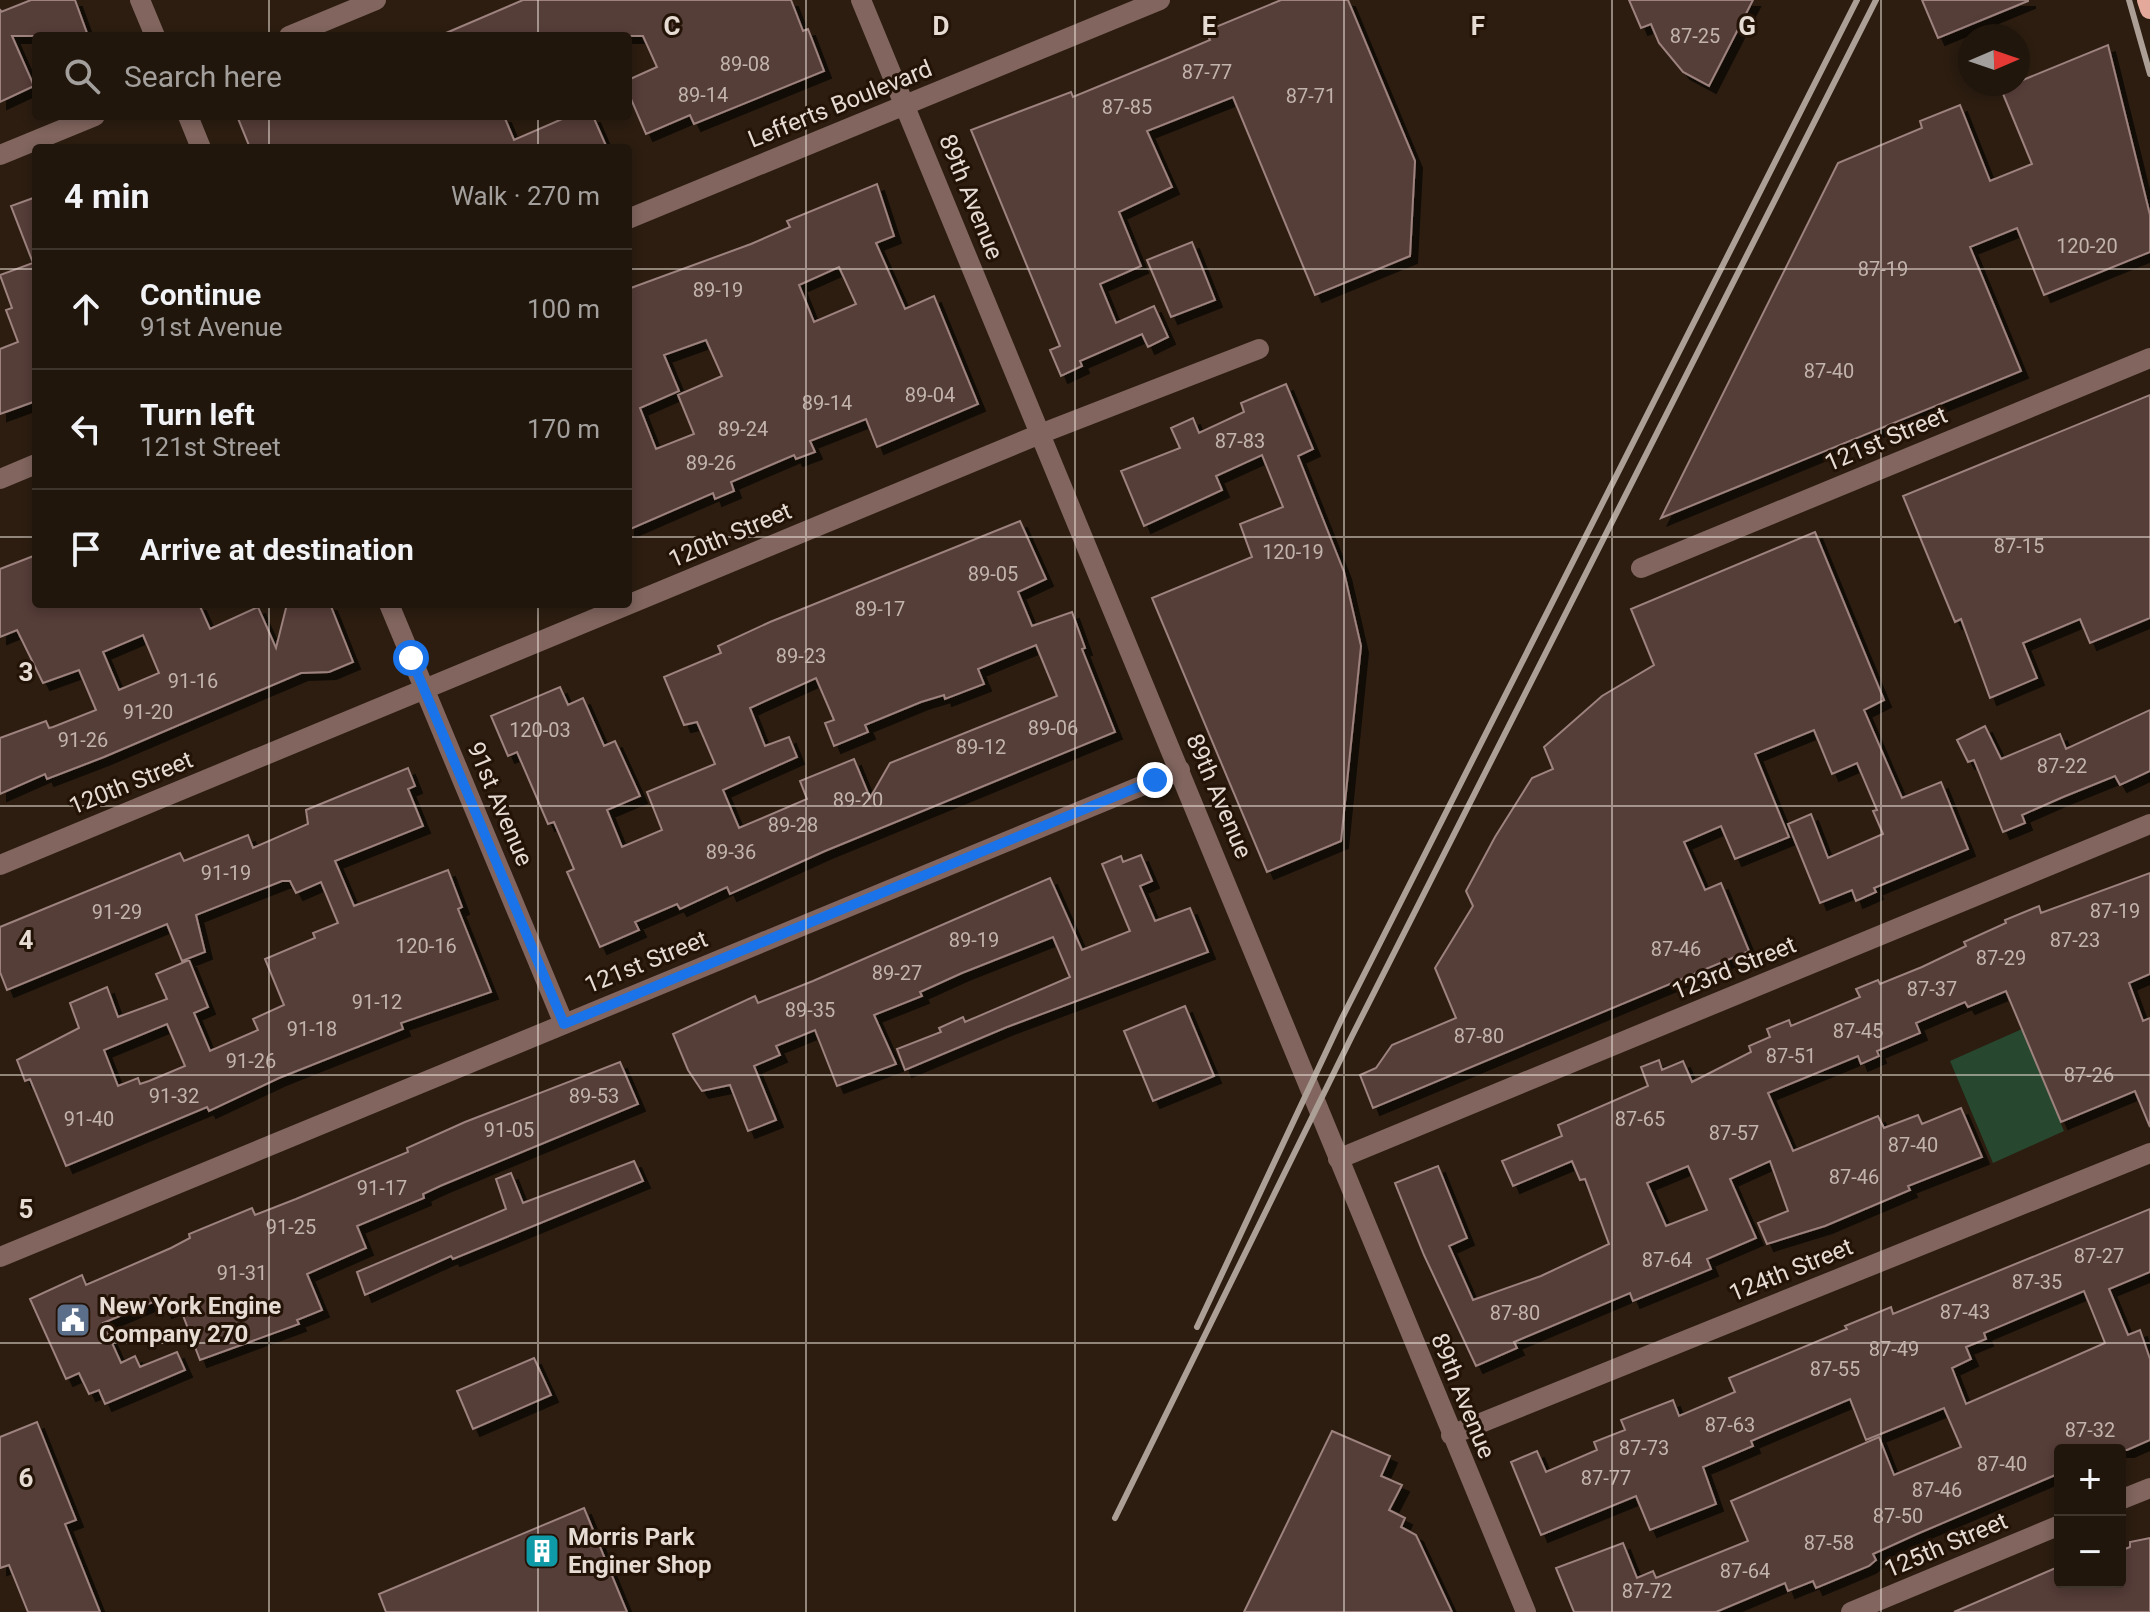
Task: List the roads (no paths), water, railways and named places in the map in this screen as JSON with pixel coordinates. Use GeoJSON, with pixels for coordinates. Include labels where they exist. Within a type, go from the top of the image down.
{"type":"FeatureCollection","features":[{"type":"Feature","properties":{"kind":"main road"},"geometry":{"type":"LineString","coordinates":[[2147,0],[2150,9]]}},
{"type":"Feature","properties":{"kind":"street"},"geometry":{"type":"LineString","coordinates":[[140,0],[153,32]]}},
{"type":"Feature","properties":{"kind":"street"},"geometry":{"type":"LineString","coordinates":[[299,32],[376,0]]}},
{"type":"Feature","properties":{"kind":"street","name":"89th Avenue"},"geometry":{"type":"LineString","coordinates":[[861,0],[1526,1612]]}},
{"type":"Feature","properties":{"kind":"street","name":"Lefferts Boulevard"},"geometry":{"type":"LineString","coordinates":[[632,217],[1160,0]]}},
{"type":"Feature","properties":{"kind":"street"},"geometry":{"type":"LineString","coordinates":[[0,155],[85,120]]}},
{"type":"Feature","properties":{"kind":"street"},"geometry":{"type":"LineString","coordinates":[[190,120],[199,144]]}},
{"type":"Feature","properties":{"kind":"street","name":"120th Street"},"geometry":{"type":"LineString","coordinates":[[632,604],[1040,434],[1259,349]]}},
{"type":"Feature","properties":{"kind":"street","name":"121st Street"},"geometry":{"type":"LineString","coordinates":[[1641,568],[2150,358]]}},
{"type":"Feature","properties":{"kind":"street"},"geometry":{"type":"LineString","coordinates":[[0,479],[32,466]]}},
{"type":"Feature","properties":{"kind":"street","name":"91st Avenue"},"geometry":{"type":"LineString","coordinates":[[391,608],[564,1024]]}},
{"type":"Feature","properties":{"kind":"street","name":"120th Street"},"geometry":{"type":"LineString","coordinates":[[0,865],[621,608]]}},
{"type":"Feature","properties":{"kind":"street","name":"121st Street"},"geometry":{"type":"LineString","coordinates":[[0,1257],[1180,770]]}},
{"type":"Feature","properties":{"kind":"street","name":"123rd Street"},"geometry":{"type":"LineString","coordinates":[[1338,1159],[2150,824]]}},
{"type":"Feature","properties":{"kind":"street","name":"124th Street"},"geometry":{"type":"LineString","coordinates":[[1451,1435],[2150,1153]]}},
{"type":"Feature","properties":{"kind":"street"},"geometry":{"type":"LineString","coordinates":[[2126,1498],[2150,1488]]}},
{"type":"Feature","properties":{"kind":"street","name":"125th Street"},"geometry":{"type":"LineString","coordinates":[[1851,1612],[2054,1527]]}},
{"type":"Feature","properties":{"kind":"railway"},"geometry":{"type":"LineString","coordinates":[[1197,1327],[1342,1018],[1857,0]]}},
{"type":"Feature","properties":{"kind":"railway"},"geometry":{"type":"LineString","coordinates":[[1115,1518],[1352,1036],[1876,0]]}},
{"type":"Feature","properties":{"kind":"railway"},"geometry":{"type":"LineString","coordinates":[[2129,0],[2150,74]]}},
{"type":"Feature","properties":{"kind":"place","name":"New York Engine Company 270"},"geometry":{"type":"Point","coordinates":[73,1320]}},
{"type":"Feature","properties":{"kind":"place","name":"Morris Park Enginer Shop"},"geometry":{"type":"Point","coordinates":[542,1551]}}]}
